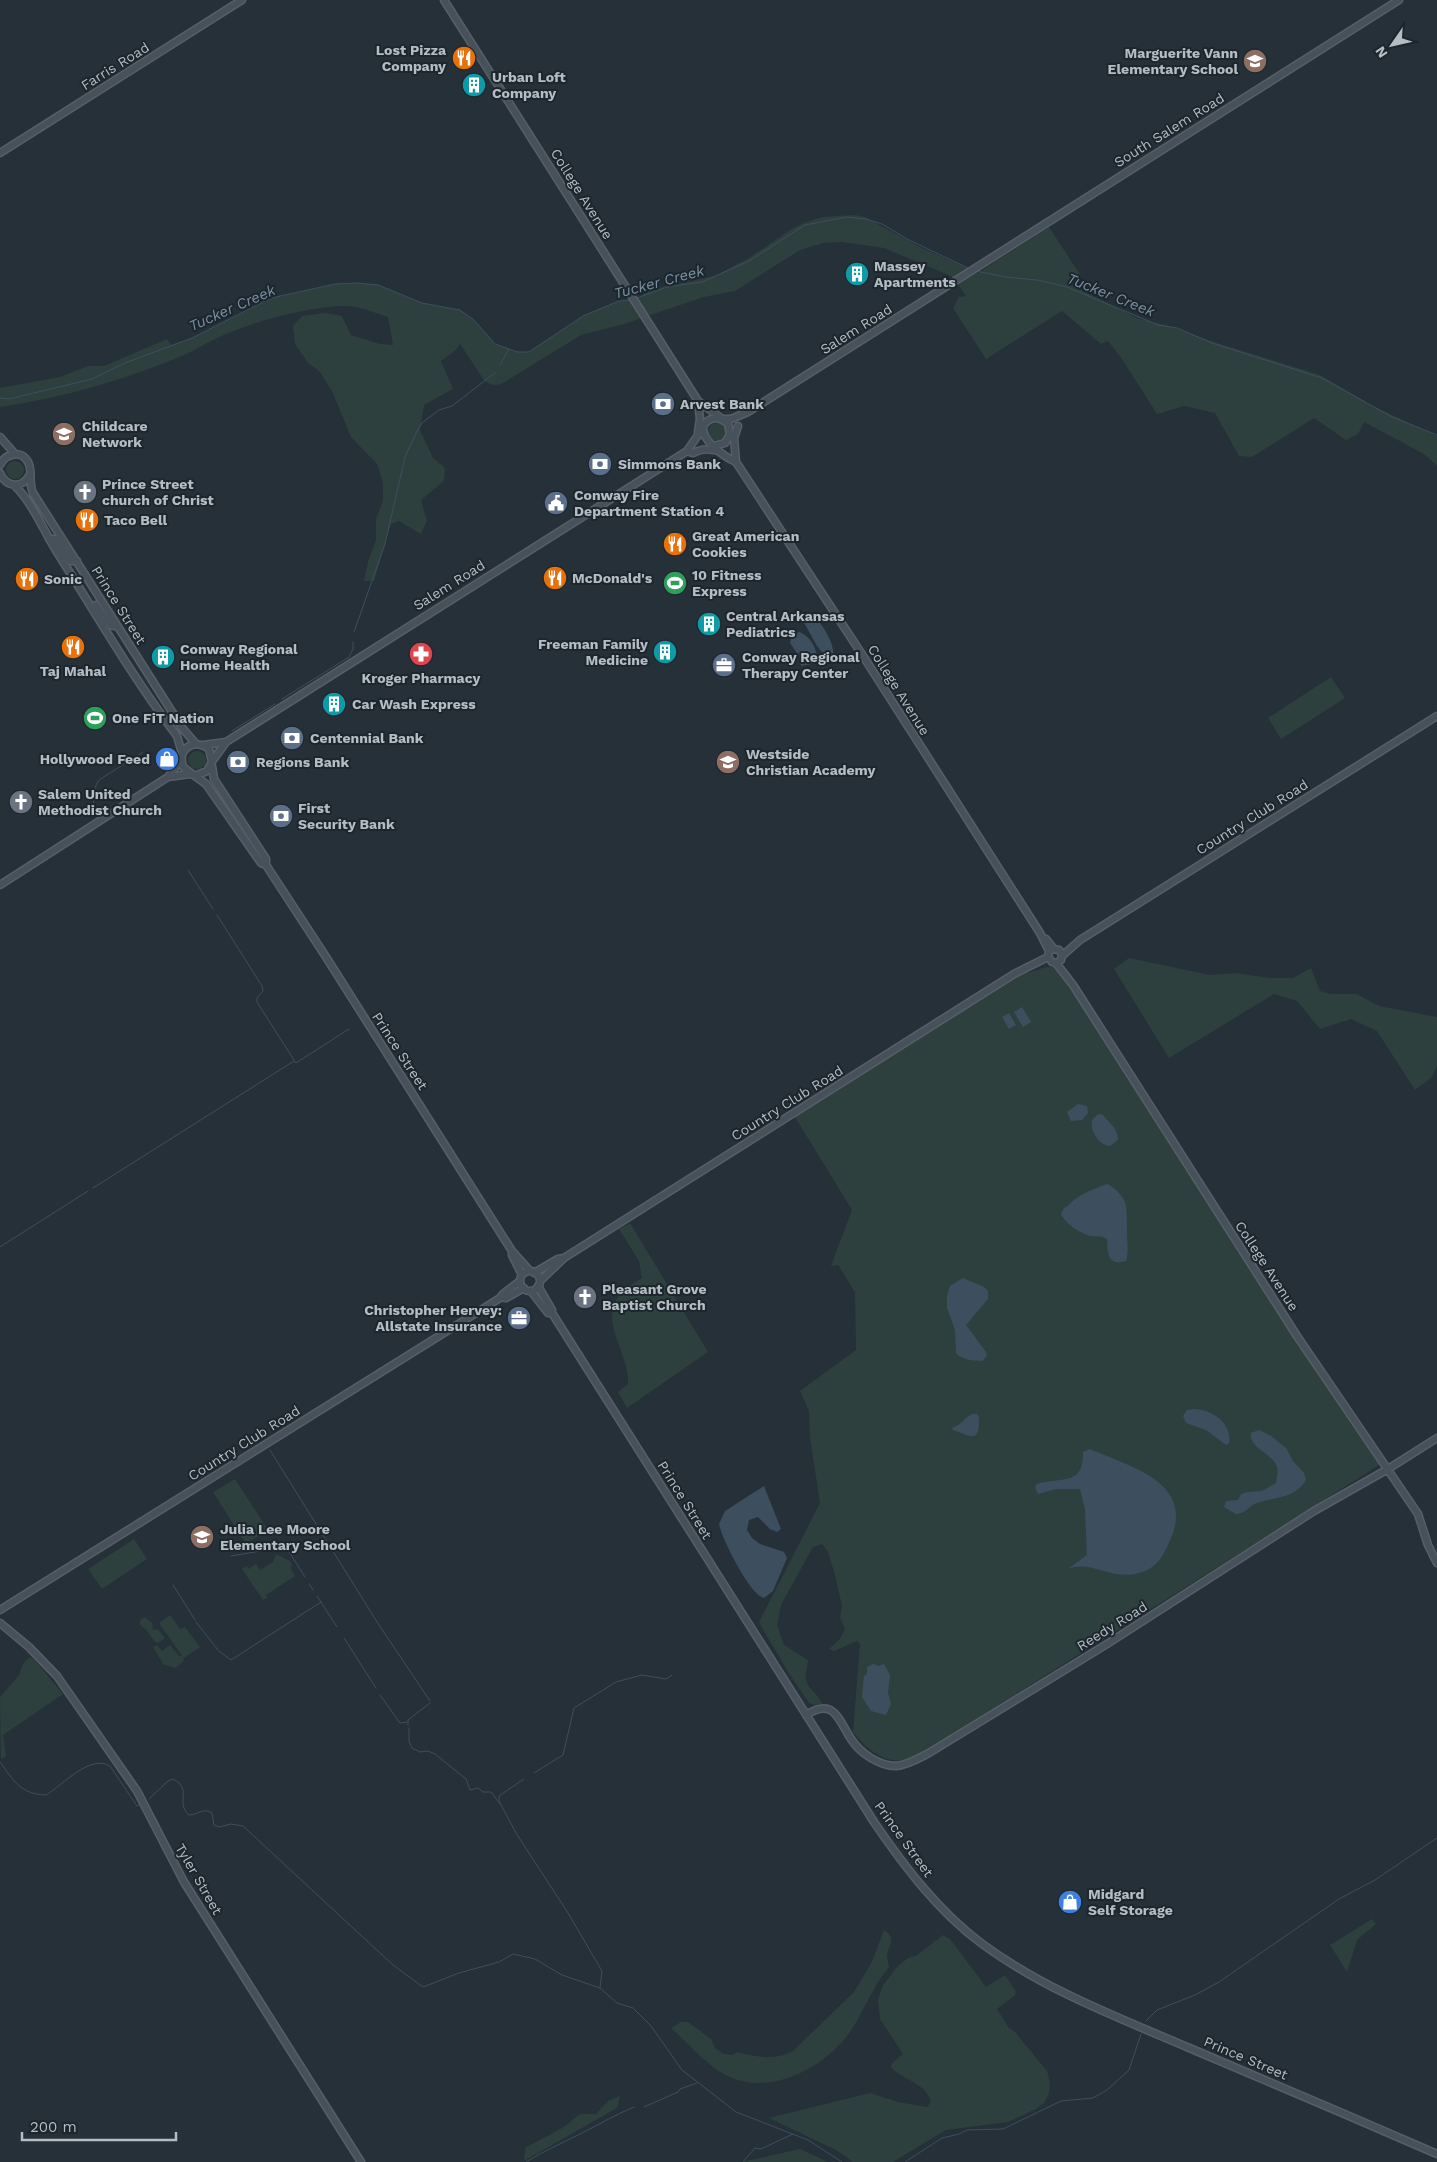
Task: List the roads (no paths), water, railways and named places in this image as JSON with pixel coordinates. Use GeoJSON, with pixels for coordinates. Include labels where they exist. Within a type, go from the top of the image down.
{"type":"FeatureCollection","features":[{"type":"Feature","properties":{"kind":"street","name":"Farris Road"},"geometry":{"type":"LineString","coordinates":[[0,153],[242,0]]}},
{"type":"Feature","properties":{"kind":"street","name":"College Avenue"},"geometry":{"type":"LineString","coordinates":[[444,0],[698,402],[703,416],[704,427]]}},
{"type":"Feature","properties":{"kind":"street","name":"South Salem Road"},"geometry":{"type":"LineString","coordinates":[[977,267],[1399,0]]}},
{"type":"Feature","properties":{"kind":"street","name":"Salem Road"},"geometry":{"type":"LineString","coordinates":[[720,417],[732,419],[746,413],[977,267]]}},
{"type":"Feature","properties":{"kind":"street","name":"College Avenue"},"geometry":{"type":"LineString","coordinates":[[698,402],[720,417]]}},
{"type":"Feature","properties":{"kind":"street"},"geometry":{"type":"LineString","coordinates":[[698,402],[700,419],[698,434]]}},
{"type":"Feature","properties":{"kind":"street","name":"Salem Road"},"geometry":{"type":"LineString","coordinates":[[730,436],[746,413]]}},
{"type":"Feature","properties":{"kind":"street"},"geometry":{"type":"LineString","coordinates":[[720,417],[730,426],[730,436],[722,445],[712,445],[704,437],[704,427],[710,420],[720,417]]}},
{"type":"Feature","properties":{"kind":"street"},"geometry":{"type":"LineString","coordinates":[[736,460],[734,438],[738,426]]}},
{"type":"Feature","properties":{"kind":"street","name":"Salem Road"},"geometry":{"type":"LineString","coordinates":[[689,451],[704,427]]}},
{"type":"Feature","properties":{"kind":"street","name":"College Avenue"},"geometry":{"type":"LineString","coordinates":[[730,436],[730,446],[736,460],[1289,1324],[1418,1514],[1428,1545],[1437,1562]]}},
{"type":"Feature","properties":{"kind":"street"},"geometry":{"type":"LineString","coordinates":[[0,437],[15,454],[6,456],[0,463]]}},
{"type":"Feature","properties":{"kind":"street","name":"Salem Road"},"geometry":{"type":"LineString","coordinates":[[204,746],[226,742],[689,451],[702,445],[712,445]]}},
{"type":"Feature","properties":{"kind":"street","name":"College Avenue"},"geometry":{"type":"LineString","coordinates":[[712,445],[736,460]]}},
{"type":"Feature","properties":{"kind":"street"},"geometry":{"type":"LineString","coordinates":[[689,451],[693,453],[709,449],[722,452]]}},
{"type":"Feature","properties":{"kind":"street","name":"Prince Street"},"geometry":{"type":"LineString","coordinates":[[15,454],[27,459],[30,467],[33,493],[186,733],[196,744]]}},
{"type":"Feature","properties":{"kind":"street","name":"Prince Street"},"geometry":{"type":"LineString","coordinates":[[0,473],[6,482],[14,485],[26,499],[86,598],[177,736],[182,756]]}},
{"type":"Feature","properties":{"kind":"street"},"geometry":{"type":"LineString","coordinates":[[14,485],[25,482],[30,475]]}},
{"type":"Feature","properties":{"kind":"street"},"geometry":{"type":"LineString","coordinates":[[49,539],[56,539],[67,552],[73,554]]}},
{"type":"Feature","properties":{"kind":"street"},"geometry":{"type":"LineString","coordinates":[[53,546],[60,548],[70,561],[77,561]]}},
{"type":"Feature","properties":{"kind":"street"},"geometry":{"type":"LineString","coordinates":[[86,598],[96,600],[107,616],[113,618]]}},
{"type":"Feature","properties":{"kind":"street"},"geometry":{"type":"LineString","coordinates":[[86,598],[96,605],[110,625],[118,627]]}},
{"type":"Feature","properties":{"kind":"street"},"geometry":{"type":"LineString","coordinates":[[141,683],[152,687],[162,703],[168,705]]}},
{"type":"Feature","properties":{"kind":"street","name":"Country Club Road"},"geometry":{"type":"LineString","coordinates":[[531,1291],[564,1258],[1024,970],[1055,956],[1437,716]]}},
{"type":"Feature","properties":{"kind":"street","name":"Salem Road"},"geometry":{"type":"LineString","coordinates":[[212,762],[226,742]]}},
{"type":"Feature","properties":{"kind":"street"},"geometry":{"type":"LineString","coordinates":[[0,885],[168,777],[188,746],[196,744],[204,746],[210,752],[212,762],[207,772],[168,777]]}},
{"type":"Feature","properties":{"kind":"street"},"geometry":{"type":"LineString","coordinates":[[182,756],[184,768],[193,775]]}},
{"type":"Feature","properties":{"kind":"street","name":"Prince Street"},"geometry":{"type":"LineString","coordinates":[[212,762],[216,783],[512,1251],[532,1272],[552,1313],[874,1822],[903,1862],[943,1909],[981,1943],[1031,1975],[1089,2004],[1437,2154]]}},
{"type":"Feature","properties":{"kind":"street","name":"Prince Street"},"geometry":{"type":"LineString","coordinates":[[193,775],[206,784],[243,836],[248,839],[259,856],[266,862]]}},
{"type":"Feature","properties":{"kind":"street","name":"Prince Street"},"geometry":{"type":"LineString","coordinates":[[512,1251],[524,1288]]}},
{"type":"Feature","properties":{"kind":"street","name":"Country Club Road"},"geometry":{"type":"LineString","coordinates":[[0,1610],[501,1297],[521,1278],[558,1259],[564,1258]]}},
{"type":"Feature","properties":{"kind":"street"},"geometry":{"type":"LineString","coordinates":[[524,1288],[531,1291]]}},
{"type":"Feature","properties":{"kind":"street","name":"Country Club Road"},"geometry":{"type":"LineString","coordinates":[[501,1297],[506,1298],[524,1288]]}},
{"type":"Feature","properties":{"kind":"street","name":"Prince Street"},"geometry":{"type":"LineString","coordinates":[[531,1291],[548,1313],[552,1313]]}},
{"type":"Feature","properties":{"kind":"street","name":"Reedy Road"},"geometry":{"type":"LineString","coordinates":[[806,1715],[819,1709],[830,1710],[837,1714],[854,1743],[867,1756],[892,1765],[908,1763],[929,1753],[1107,1644],[1314,1511],[1388,1469],[1437,1438]]}},
{"type":"Feature","properties":{"kind":"street","name":"Tyler Street"},"geometry":{"type":"LineString","coordinates":[[0,1623],[28,1646],[57,1676],[137,1791],[184,1882],[360,2162]]}},
{"type":"Feature","properties":{"kind":"water"},"geometry":{"type":"Polygon","coordinates":[[[805,613],[810,613],[814,616],[822,626],[830,639],[833,656],[825,656],[817,646],[802,619],[805,613]]]}},
{"type":"Feature","properties":{"kind":"water"},"geometry":{"type":"Polygon","coordinates":[[[799,632],[813,644],[817,654],[816,663],[801,666],[799,656],[790,643],[792,636],[799,632]]]}},
{"type":"Feature","properties":{"kind":"water"},"geometry":{"type":"Polygon","coordinates":[[[1022,1007],[1031,1022],[1023,1027],[1014,1012],[1022,1007]]]}},
{"type":"Feature","properties":{"kind":"water"},"geometry":{"type":"Polygon","coordinates":[[[1009,1013],[1016,1025],[1009,1029],[1002,1017],[1009,1013]]]}},
{"type":"Feature","properties":{"kind":"water"},"geometry":{"type":"Polygon","coordinates":[[[1078,1104],[1087,1106],[1088,1113],[1082,1120],[1071,1121],[1067,1112],[1078,1104]]]}},
{"type":"Feature","properties":{"kind":"water"},"geometry":{"type":"Polygon","coordinates":[[[1102,1114],[1115,1129],[1118,1136],[1118,1140],[1110,1146],[1102,1143],[1092,1129],[1092,1120],[1097,1115],[1102,1114]]]}},
{"type":"Feature","properties":{"kind":"water"},"geometry":{"type":"Polygon","coordinates":[[[1108,1184],[1121,1195],[1126,1205],[1128,1247],[1126,1261],[1115,1262],[1112,1260],[1108,1254],[1107,1239],[1083,1233],[1074,1228],[1061,1214],[1064,1208],[1073,1200],[1108,1184]]]}},
{"type":"Feature","properties":{"kind":"water"},"geometry":{"type":"Polygon","coordinates":[[[963,1278],[984,1287],[988,1291],[988,1299],[966,1325],[986,1352],[987,1356],[982,1361],[969,1360],[956,1353],[955,1330],[947,1308],[947,1296],[950,1286],[963,1278]]]}},
{"type":"Feature","properties":{"kind":"water"},"geometry":{"type":"Polygon","coordinates":[[[1194,1409],[1207,1412],[1219,1418],[1227,1429],[1229,1443],[1226,1445],[1206,1430],[1186,1423],[1183,1416],[1187,1410],[1194,1409]]]}},
{"type":"Feature","properties":{"kind":"water"},"geometry":{"type":"Polygon","coordinates":[[[972,1414],[977,1414],[979,1417],[978,1432],[975,1435],[969,1436],[953,1430],[952,1428],[972,1414]]]}},
{"type":"Feature","properties":{"kind":"water"},"geometry":{"type":"Polygon","coordinates":[[[1259,1430],[1271,1436],[1286,1448],[1293,1461],[1304,1473],[1306,1480],[1296,1491],[1290,1494],[1257,1503],[1236,1514],[1224,1507],[1226,1501],[1238,1500],[1241,1494],[1262,1491],[1276,1483],[1277,1467],[1275,1462],[1253,1443],[1251,1438],[1251,1433],[1259,1430]]]}},
{"type":"Feature","properties":{"kind":"water"},"geometry":{"type":"Polygon","coordinates":[[[1090,1449],[1142,1471],[1157,1481],[1168,1492],[1175,1507],[1175,1524],[1162,1556],[1156,1564],[1147,1570],[1126,1575],[1085,1567],[1068,1569],[1087,1555],[1085,1509],[1080,1489],[1056,1489],[1038,1494],[1035,1487],[1037,1484],[1069,1478],[1075,1475],[1080,1471],[1083,1452],[1090,1449]]]}},
{"type":"Feature","properties":{"kind":"water"},"geometry":{"type":"Polygon","coordinates":[[[764,1486],[781,1529],[777,1532],[770,1529],[758,1517],[749,1520],[747,1530],[752,1538],[760,1544],[784,1552],[787,1558],[773,1591],[764,1598],[758,1595],[744,1577],[731,1553],[719,1524],[725,1511],[764,1486]]]}},
{"type":"Feature","properties":{"kind":"water"},"geometry":{"type":"Polygon","coordinates":[[[873,1664],[879,1666],[884,1664],[890,1675],[888,1693],[891,1704],[886,1715],[871,1711],[862,1697],[867,1667],[873,1664]]]}},
{"type":"Feature","properties":{"kind":"waterway","name":"Tucker Creek"},"geometry":{"type":"LineString","coordinates":[[637,298],[667,287],[702,282],[749,261],[805,225],[847,217],[866,219],[882,224],[907,239],[970,269]]}},
{"type":"Feature","properties":{"kind":"waterway","name":"Tucker Creek"},"geometry":{"type":"LineString","coordinates":[[976,271],[1006,277],[1037,280],[1067,287],[1158,325],[1177,328],[1212,343],[1322,378],[1392,417],[1437,435]]}},
{"type":"Feature","properties":{"kind":"waterway","name":"Tucker Creek"},"geometry":{"type":"LineString","coordinates":[[0,398],[9,399],[92,379],[125,363],[192,338],[271,298],[335,284],[357,283],[378,285],[422,303],[460,310],[474,320],[495,344],[518,352],[529,352],[583,316],[619,301],[631,300]]}},
{"type":"Feature","properties":{"kind":"waterway"},"geometry":{"type":"LineString","coordinates":[[500,365],[509,349]]}},
{"type":"Feature","properties":{"kind":"waterway"},"geometry":{"type":"LineString","coordinates":[[354,632],[385,544],[405,457],[417,431],[422,423],[439,410],[452,406],[496,372]]}},
{"type":"Feature","properties":{"kind":"waterway"},"geometry":{"type":"LineString","coordinates":[[282,699],[349,657],[353,649],[353,642]]}},
{"type":"Feature","properties":{"kind":"waterway"},"geometry":{"type":"LineString","coordinates":[[232,731],[275,704]]}},
{"type":"Feature","properties":{"kind":"waterway"},"geometry":{"type":"LineString","coordinates":[[92,814],[96,785],[99,780],[143,752]]}},
{"type":"Feature","properties":{"kind":"waterway"},"geometry":{"type":"LineString","coordinates":[[188,870],[213,909]]}},
{"type":"Feature","properties":{"kind":"waterway"},"geometry":{"type":"LineString","coordinates":[[217,915],[262,986],[263,991],[257,998],[257,1002],[294,1060]]}},
{"type":"Feature","properties":{"kind":"waterway"},"geometry":{"type":"LineString","coordinates":[[93,1188],[294,1061],[296,1063],[349,1029]]}},
{"type":"Feature","properties":{"kind":"waterway"},"geometry":{"type":"LineString","coordinates":[[0,1247],[88,1191]]}},
{"type":"Feature","properties":{"kind":"waterway"},"geometry":{"type":"LineString","coordinates":[[270,1450],[377,1622],[430,1701]]}},
{"type":"Feature","properties":{"kind":"waterway"},"geometry":{"type":"LineString","coordinates":[[284,1544],[305,1577]]}},
{"type":"Feature","properties":{"kind":"waterway"},"geometry":{"type":"LineString","coordinates":[[231,1556],[285,1547]]}},
{"type":"Feature","properties":{"kind":"waterway"},"geometry":{"type":"LineString","coordinates":[[309,1584],[313,1590]]}},
{"type":"Feature","properties":{"kind":"waterway"},"geometry":{"type":"LineString","coordinates":[[173,1585],[195,1620]]}},
{"type":"Feature","properties":{"kind":"waterway"},"geometry":{"type":"LineString","coordinates":[[317,1596],[337,1627]]}},
{"type":"Feature","properties":{"kind":"waterway"},"geometry":{"type":"LineString","coordinates":[[219,1651],[231,1660],[321,1602]]}},
{"type":"Feature","properties":{"kind":"waterway"},"geometry":{"type":"LineString","coordinates":[[196,1622],[218,1650]]}},
{"type":"Feature","properties":{"kind":"waterway"},"geometry":{"type":"LineString","coordinates":[[344,1638],[376,1688]]}},
{"type":"Feature","properties":{"kind":"waterway"},"geometry":{"type":"LineString","coordinates":[[534,1773],[563,1755],[574,1708],[616,1682],[642,1675],[666,1679],[672,1675]]}},
{"type":"Feature","properties":{"kind":"waterway"},"geometry":{"type":"LineString","coordinates":[[380,1695],[400,1723],[407,1722]]}},
{"type":"Feature","properties":{"kind":"waterway"},"geometry":{"type":"LineString","coordinates":[[408,1725],[408,1720],[430,1703]]}},
{"type":"Feature","properties":{"kind":"waterway"},"geometry":{"type":"LineString","coordinates":[[409,1728],[409,1741],[412,1748],[420,1752],[428,1751],[435,1754],[466,1779],[470,1790],[478,1788],[483,1792],[491,1792],[500,1804]]}},
{"type":"Feature","properties":{"kind":"waterway"},"geometry":{"type":"LineString","coordinates":[[0,1762],[18,1785],[30,1792],[46,1795],[77,1772],[94,1764],[102,1763],[110,1766],[137,1806],[139,1805]]}},
{"type":"Feature","properties":{"kind":"waterway"},"geometry":{"type":"LineString","coordinates":[[149,1799],[168,1781],[173,1779],[182,1787],[183,1806],[189,1815],[209,1811],[212,1813],[214,1825],[219,1827],[231,1824],[243,1826],[393,1965],[423,1987],[459,1973],[499,1962],[513,1954],[535,1959],[562,1975],[600,1988],[617,2003],[633,2008],[651,2026],[682,2070],[736,2112],[808,2140],[842,2162]]}},
{"type":"Feature","properties":{"kind":"waterway"},"geometry":{"type":"LineString","coordinates":[[524,1779],[499,1796],[499,1801],[516,1833],[568,1913],[602,1971],[600,1988]]}},
{"type":"Feature","properties":{"kind":"waterway"},"geometry":{"type":"LineString","coordinates":[[1146,2021],[1157,2010],[1195,1995],[1219,1982],[1339,1899],[1375,1880],[1437,1838]]}},
{"type":"Feature","properties":{"kind":"waterway"},"geometry":{"type":"LineString","coordinates":[[905,2162],[942,2138],[967,2130],[1003,2129],[1061,2101],[1093,2098],[1107,2090],[1129,2070],[1141,2034]]}},
{"type":"Feature","properties":{"kind":"waterway"},"geometry":{"type":"LineString","coordinates":[[644,2107],[678,2092],[680,2089],[697,2083]]}},
{"type":"Feature","properties":{"kind":"waterway"},"geometry":{"type":"LineString","coordinates":[[526,2162],[634,2107]]}},
{"type":"Feature","properties":{"kind":"waterway"},"geometry":{"type":"LineString","coordinates":[[743,2162],[755,2148],[761,2149],[793,2134]]}},
{"type":"Feature","properties":{"kind":"place","name":"Lost Pizza Company"},"geometry":{"type":"Point","coordinates":[464,58]}},
{"type":"Feature","properties":{"kind":"place","name":"Marguerite Vann Elementary School"},"geometry":{"type":"Point","coordinates":[1255,61]}},
{"type":"Feature","properties":{"kind":"place","name":"Urban Loft Company"},"geometry":{"type":"Point","coordinates":[474,85]}},
{"type":"Feature","properties":{"kind":"place","name":"Massey Apartments"},"geometry":{"type":"Point","coordinates":[857,274]}},
{"type":"Feature","properties":{"kind":"place","name":"Arvest Bank"},"geometry":{"type":"Point","coordinates":[663,404]}},
{"type":"Feature","properties":{"kind":"place","name":"Childcare Network"},"geometry":{"type":"Point","coordinates":[64,434]}},
{"type":"Feature","properties":{"kind":"place","name":"Simmons Bank"},"geometry":{"type":"Point","coordinates":[600,464]}},
{"type":"Feature","properties":{"kind":"place","name":"Prince Street church of Christ"},"geometry":{"type":"Point","coordinates":[85,492]}},
{"type":"Feature","properties":{"kind":"place","name":"Conway Fire Department Station 4"},"geometry":{"type":"Point","coordinates":[556,503]}},
{"type":"Feature","properties":{"kind":"place","name":"Taco Bell"},"geometry":{"type":"Point","coordinates":[87,520]}},
{"type":"Feature","properties":{"kind":"place","name":"Great American Cookies"},"geometry":{"type":"Point","coordinates":[675,544]}},
{"type":"Feature","properties":{"kind":"place","name":"McDonald's"},"geometry":{"type":"Point","coordinates":[555,578]}},
{"type":"Feature","properties":{"kind":"place","name":"Sonic"},"geometry":{"type":"Point","coordinates":[27,579]}},
{"type":"Feature","properties":{"kind":"place","name":"10 Fitness Express"},"geometry":{"type":"Point","coordinates":[675,583]}},
{"type":"Feature","properties":{"kind":"place","name":"Central Arkansas Pediatrics"},"geometry":{"type":"Point","coordinates":[709,624]}},
{"type":"Feature","properties":{"kind":"place","name":"Taj Mahal"},"geometry":{"type":"Point","coordinates":[73,647]}},
{"type":"Feature","properties":{"kind":"place","name":"Freeman Family Medicine"},"geometry":{"type":"Point","coordinates":[665,652]}},
{"type":"Feature","properties":{"kind":"place","name":"Kroger Pharmacy"},"geometry":{"type":"Point","coordinates":[421,654]}},
{"type":"Feature","properties":{"kind":"place","name":"Conway Regional Home Health"},"geometry":{"type":"Point","coordinates":[163,657]}},
{"type":"Feature","properties":{"kind":"place","name":"Conway Regional Therapy Center"},"geometry":{"type":"Point","coordinates":[724,665]}},
{"type":"Feature","properties":{"kind":"place","name":"Car Wash Express"},"geometry":{"type":"Point","coordinates":[334,704]}},
{"type":"Feature","properties":{"kind":"place","name":"One FiT Nation"},"geometry":{"type":"Point","coordinates":[95,718]}},
{"type":"Feature","properties":{"kind":"place","name":"Centennial Bank"},"geometry":{"type":"Point","coordinates":[292,738]}},
{"type":"Feature","properties":{"kind":"place","name":"Hollywood Feed"},"geometry":{"type":"Point","coordinates":[167,759]}},
{"type":"Feature","properties":{"kind":"place","name":"Regions Bank"},"geometry":{"type":"Point","coordinates":[238,762]}},
{"type":"Feature","properties":{"kind":"place","name":"Westside Christian Academy"},"geometry":{"type":"Point","coordinates":[728,762]}},
{"type":"Feature","properties":{"kind":"place","name":"Salem United Methodist Church"},"geometry":{"type":"Point","coordinates":[21,802]}},
{"type":"Feature","properties":{"kind":"place","name":"First Security Bank"},"geometry":{"type":"Point","coordinates":[281,816]}},
{"type":"Feature","properties":{"kind":"place","name":"Pleasant Grove Baptist Church"},"geometry":{"type":"Point","coordinates":[585,1297]}},
{"type":"Feature","properties":{"kind":"place","name":"Christopher Hervey: Allstate Insurance"},"geometry":{"type":"Point","coordinates":[519,1318]}},
{"type":"Feature","properties":{"kind":"place","name":"Julia Lee Moore Elementary School"},"geometry":{"type":"Point","coordinates":[202,1537]}},
{"type":"Feature","properties":{"kind":"place","name":"Midgard Self Storage"},"geometry":{"type":"Point","coordinates":[1070,1902]}}]}
